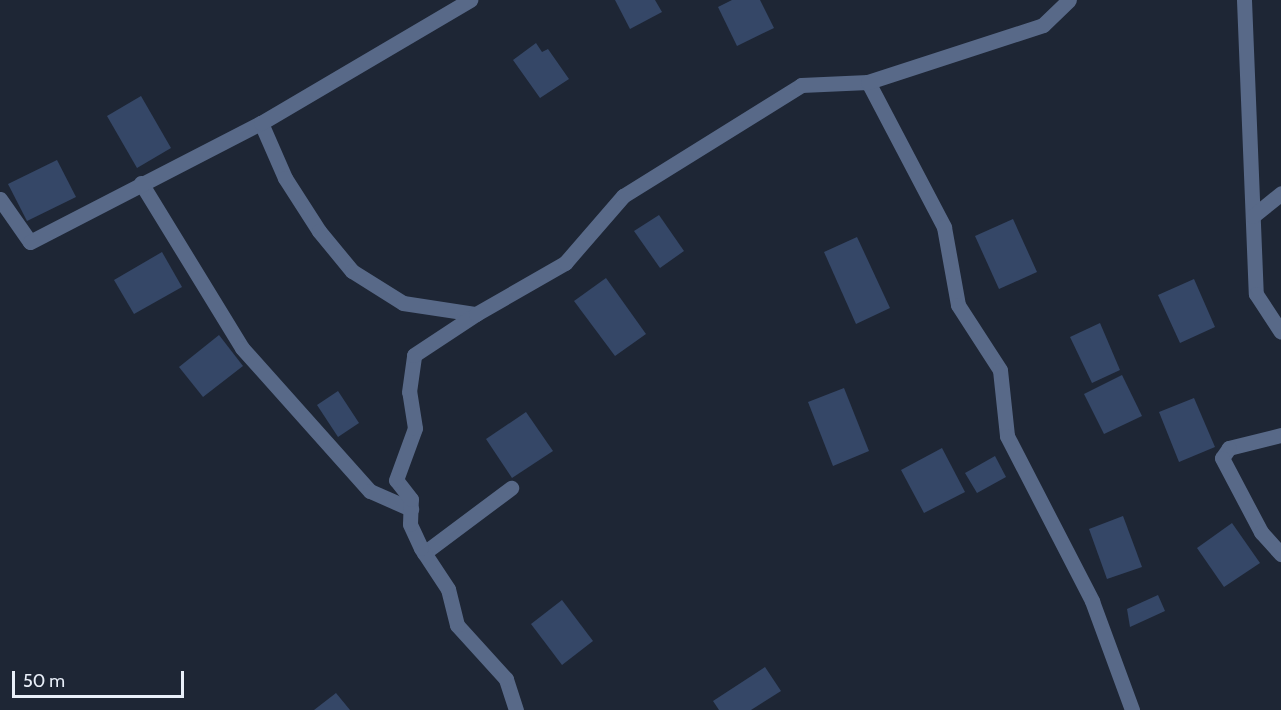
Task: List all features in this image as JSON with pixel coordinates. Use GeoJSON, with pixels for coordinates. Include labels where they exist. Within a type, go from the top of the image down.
{"type":"FeatureCollection","features":[{"type":"Feature","properties":{"kind":"street"},"geometry":{"type":"LineString","coordinates":[[0,199],[30,242],[261,123],[470,0]]}},
{"type":"Feature","properties":{"kind":"street"},"geometry":{"type":"LineString","coordinates":[[516,710],[506,679],[457,625],[448,589],[424,553],[410,524],[411,500],[396,480],[415,428],[409,392],[414,355],[476,314],[565,263],[623,196],[801,85],[868,82],[1043,25],[1069,0]]}},
{"type":"Feature","properties":{"kind":"street"},"geometry":{"type":"LineString","coordinates":[[1244,0],[1256,294],[1281,332]]}},
{"type":"Feature","properties":{"kind":"street"},"geometry":{"type":"LineString","coordinates":[[868,82],[944,227],[958,305],[1000,370],[1007,436],[1092,600],[1132,710]]}},
{"type":"Feature","properties":{"kind":"street"},"geometry":{"type":"LineString","coordinates":[[261,123],[285,178],[319,231],[352,271],[403,303],[476,314]]}},
{"type":"Feature","properties":{"kind":"street"},"geometry":{"type":"LineString","coordinates":[[141,183],[242,348],[369,491],[411,509]]}},
{"type":"Feature","properties":{"kind":"street"},"geometry":{"type":"LineString","coordinates":[[1253,216],[1281,193]]}},
{"type":"Feature","properties":{"kind":"street"},"geometry":{"type":"LineString","coordinates":[[1281,435],[1228,448],[1222,458],[1261,532],[1281,554]]}},
{"type":"Feature","properties":{"kind":"street"},"geometry":{"type":"LineString","coordinates":[[424,553],[511,488]]}},
{"type":"Feature","properties":{"kind":"building"},"geometry":{"type":"Polygon","coordinates":[[[615,0],[655,0],[662,12],[630,29],[615,0]]]}},
{"type":"Feature","properties":{"kind":"building"},"geometry":{"type":"Polygon","coordinates":[[[732,0],[760,0],[774,28],[737,46],[718,7],[732,0]]]}},
{"type":"Feature","properties":{"kind":"building"},"geometry":{"type":"Polygon","coordinates":[[[536,43],[542,52],[548,49],[569,79],[540,98],[513,60],[536,43]]]}},
{"type":"Feature","properties":{"kind":"building"},"geometry":{"type":"Polygon","coordinates":[[[141,96],[171,148],[137,168],[107,116],[141,96]]]}},
{"type":"Feature","properties":{"kind":"building"},"geometry":{"type":"Polygon","coordinates":[[[57,160],[76,197],[27,221],[8,184],[57,160]]]}},
{"type":"Feature","properties":{"kind":"building"},"geometry":{"type":"Polygon","coordinates":[[[659,215],[684,251],[660,268],[634,231],[659,215]]]}},
{"type":"Feature","properties":{"kind":"building"},"geometry":{"type":"Polygon","coordinates":[[[1013,219],[1037,272],[999,289],[975,236],[1013,219]]]}},
{"type":"Feature","properties":{"kind":"building"},"geometry":{"type":"Polygon","coordinates":[[[857,237],[890,308],[856,324],[824,252],[857,237]]]}},
{"type":"Feature","properties":{"kind":"building"},"geometry":{"type":"Polygon","coordinates":[[[162,252],[182,287],[134,314],[114,280],[162,252]]]}},
{"type":"Feature","properties":{"kind":"building"},"geometry":{"type":"Polygon","coordinates":[[[606,278],[646,334],[615,356],[574,301],[606,278]]]}},
{"type":"Feature","properties":{"kind":"building"},"geometry":{"type":"Polygon","coordinates":[[[1194,279],[1215,327],[1180,343],[1158,295],[1194,279]]]}},
{"type":"Feature","properties":{"kind":"building"},"geometry":{"type":"Polygon","coordinates":[[[1100,323],[1120,370],[1092,383],[1070,337],[1100,323]]]}},
{"type":"Feature","properties":{"kind":"building"},"geometry":{"type":"Polygon","coordinates":[[[219,335],[243,366],[203,397],[179,367],[219,335]]]}},
{"type":"Feature","properties":{"kind":"building"},"geometry":{"type":"Polygon","coordinates":[[[1122,375],[1142,416],[1104,434],[1084,394],[1122,375]]]}},
{"type":"Feature","properties":{"kind":"building"},"geometry":{"type":"Polygon","coordinates":[[[844,388],[869,451],[833,466],[808,402],[844,388]]]}},
{"type":"Feature","properties":{"kind":"building"},"geometry":{"type":"Polygon","coordinates":[[[338,391],[359,423],[338,437],[317,405],[338,391]]]}},
{"type":"Feature","properties":{"kind":"building"},"geometry":{"type":"Polygon","coordinates":[[[1194,398],[1215,447],[1179,462],[1159,412],[1194,398]]]}},
{"type":"Feature","properties":{"kind":"building"},"geometry":{"type":"Polygon","coordinates":[[[526,412],[553,451],[512,478],[486,439],[526,412]]]}},
{"type":"Feature","properties":{"kind":"building"},"geometry":{"type":"Polygon","coordinates":[[[942,448],[965,492],[924,513],[901,470],[942,448]]]}},
{"type":"Feature","properties":{"kind":"building"},"geometry":{"type":"Polygon","coordinates":[[[995,456],[1006,477],[977,493],[965,473],[995,456]]]}},
{"type":"Feature","properties":{"kind":"building"},"geometry":{"type":"Polygon","coordinates":[[[1123,516],[1142,567],[1107,579],[1089,529],[1123,516]]]}},
{"type":"Feature","properties":{"kind":"building"},"geometry":{"type":"Polygon","coordinates":[[[1232,523],[1260,563],[1224,587],[1197,548],[1232,523]]]}},
{"type":"Feature","properties":{"kind":"building"},"geometry":{"type":"Polygon","coordinates":[[[1158,595],[1165,611],[1130,627],[1127,609],[1158,595]]]}},
{"type":"Feature","properties":{"kind":"building"},"geometry":{"type":"Polygon","coordinates":[[[562,600],[593,641],[562,665],[531,624],[562,600]]]}},
{"type":"Feature","properties":{"kind":"building"},"geometry":{"type":"Polygon","coordinates":[[[765,667],[781,691],[751,710],[719,710],[713,701],[765,667]]]}},
{"type":"Feature","properties":{"kind":"building"},"geometry":{"type":"Polygon","coordinates":[[[336,693],[350,710],[314,710],[336,693]]]}}]}
